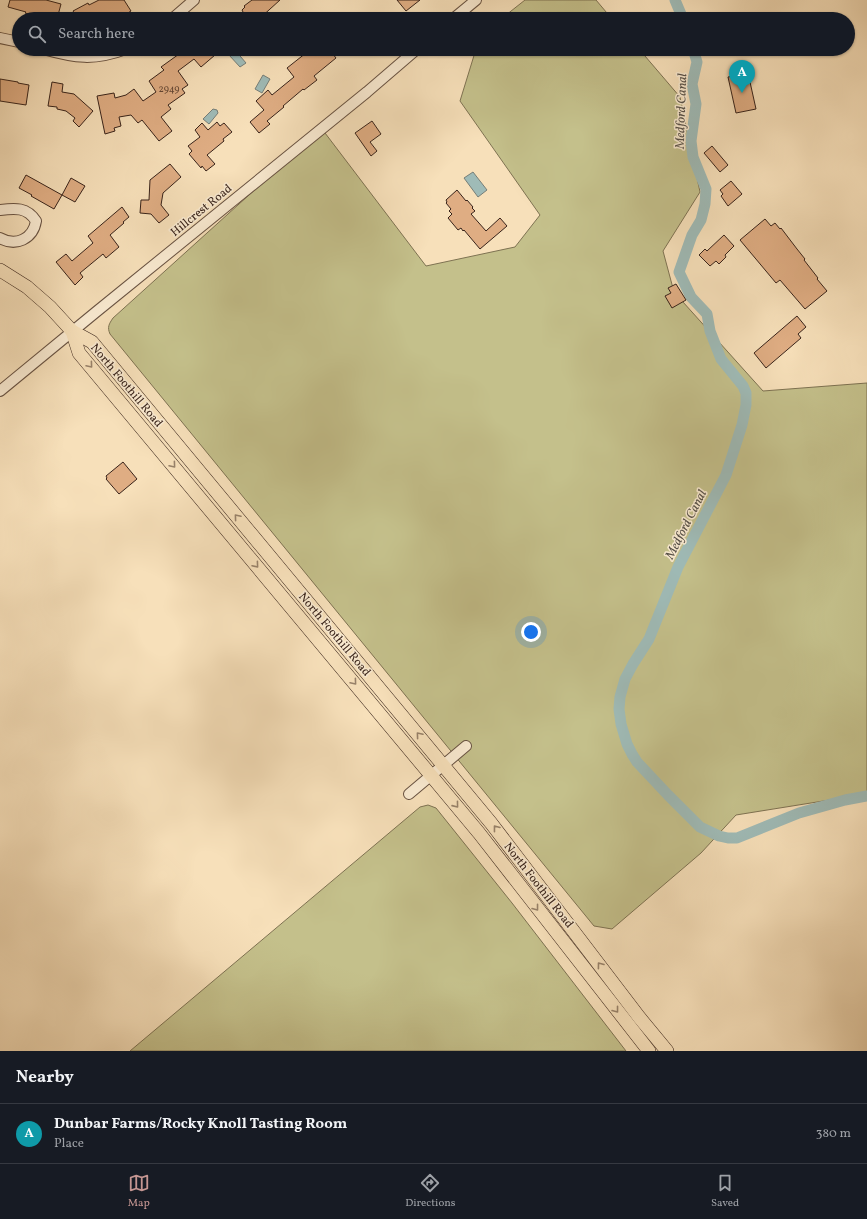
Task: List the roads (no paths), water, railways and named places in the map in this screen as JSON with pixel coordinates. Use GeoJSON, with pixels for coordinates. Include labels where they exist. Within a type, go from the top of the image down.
{"type":"FeatureCollection","features":[{"type":"Feature","properties":{"kind":"main road"},"geometry":{"type":"LineString","coordinates":[[0,270],[19,281],[35,294],[50,307],[72,331]]}},
{"type":"Feature","properties":{"kind":"main road","name":"North Foothill Road"},"geometry":{"type":"LineString","coordinates":[[72,331],[92,342],[444,765],[491,823],[639,1017],[667,1051]]}},
{"type":"Feature","properties":{"kind":"main road","name":"North Foothill Road"},"geometry":{"type":"LineString","coordinates":[[72,331],[79,353],[479,833],[649,1051]]}},
{"type":"Feature","properties":{"kind":"street"},"geometry":{"type":"LineString","coordinates":[[180,12],[194,0]]}},
{"type":"Feature","properties":{"kind":"street"},"geometry":{"type":"LineString","coordinates":[[461,12],[476,0]]}},
{"type":"Feature","properties":{"kind":"street"},"geometry":{"type":"LineString","coordinates":[[0,38],[12,41]]}},
{"type":"Feature","properties":{"kind":"street"},"geometry":{"type":"LineString","coordinates":[[73,56],[99,56]]}},
{"type":"Feature","properties":{"kind":"street","name":"Hillcrest Road"},"geometry":{"type":"LineString","coordinates":[[0,391],[279,164],[409,56]]}},
{"type":"Feature","properties":{"kind":"street"},"geometry":{"type":"LineString","coordinates":[[0,210],[16,208],[32,215],[36,221],[35,229],[29,236],[19,242],[6,242],[0,238]]}},
{"type":"Feature","properties":{"kind":"street"},"geometry":{"type":"LineString","coordinates":[[409,794],[466,746]]}},
{"type":"Feature","properties":{"kind":"water"},"geometry":{"type":"Polygon","coordinates":[[[230,56],[240,56],[246,63],[240,67],[230,56]]]}},
{"type":"Feature","properties":{"kind":"water"},"geometry":{"type":"Polygon","coordinates":[[[263,75],[270,79],[262,93],[255,89],[263,75]]]}},
{"type":"Feature","properties":{"kind":"water"},"geometry":{"type":"Polygon","coordinates":[[[213,109],[217,110],[218,113],[209,124],[203,119],[213,109]]]}},
{"type":"Feature","properties":{"kind":"water"},"geometry":{"type":"Polygon","coordinates":[[[473,172],[487,190],[478,197],[464,178],[473,172]]]}},
{"type":"Feature","properties":{"kind":"waterway","name":"Medford Canal"},"geometry":{"type":"LineString","coordinates":[[675,0],[680,12]]}},
{"type":"Feature","properties":{"kind":"waterway","name":"Medford Canal"},"geometry":{"type":"LineString","coordinates":[[695,56],[697,62],[692,84],[696,104],[691,141],[693,157],[706,189],[705,204],[701,220],[692,235],[679,272],[691,297],[707,314],[710,331],[721,359],[743,386],[746,393],[746,405],[742,425],[726,475],[678,567],[649,639],[625,679],[620,697],[619,709],[621,724],[627,744],[637,762],[700,827],[719,836],[737,838],[799,813],[845,800],[867,796]]}},
{"type":"Feature","properties":{"kind":"place","name":"Dunbar Farms/Rocky Knoll Tasting Room"},"geometry":{"type":"Point","coordinates":[742,93]}}]}
